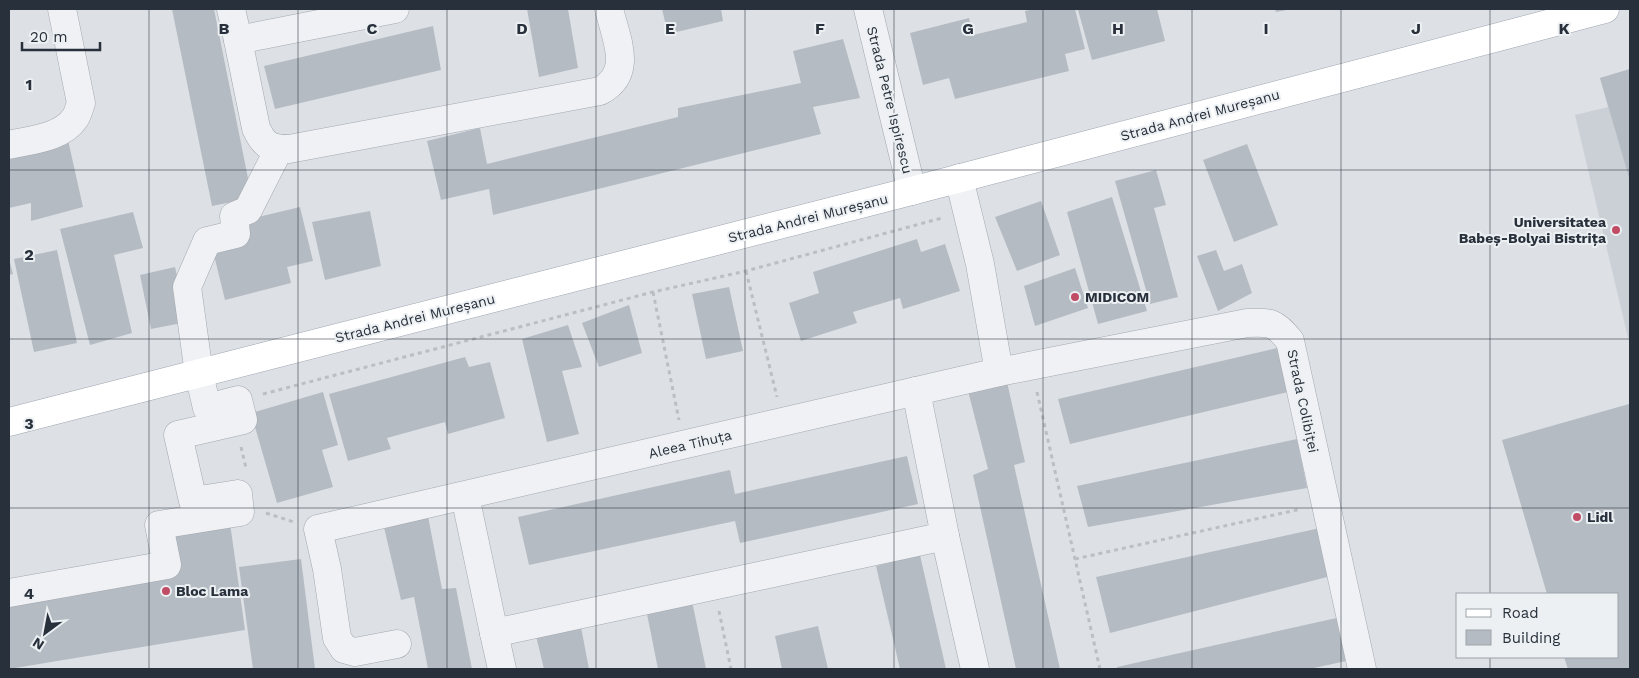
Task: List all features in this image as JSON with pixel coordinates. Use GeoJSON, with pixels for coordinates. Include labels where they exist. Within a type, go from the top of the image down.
{"type":"FeatureCollection","features":[{"type":"Feature","properties":{"kind":"main road","name":"Strada Andrei Mureșanu"},"geometry":{"type":"LineString","coordinates":[[9,422],[959,178],[1606,9]]}},
{"type":"Feature","properties":{"kind":"street"},"geometry":{"type":"LineString","coordinates":[[9,145],[66,129],[75,118],[81,103],[62,9]]}},
{"type":"Feature","properties":{"kind":"street"},"geometry":{"type":"LineString","coordinates":[[231,9],[256,128],[260,138],[268,146],[279,149],[299,148],[600,91],[616,79],[620,67],[620,56],[609,9]]}},
{"type":"Feature","properties":{"kind":"street"},"geometry":{"type":"LineString","coordinates":[[238,40],[363,12],[395,9]]}},
{"type":"Feature","properties":{"kind":"street","name":"Strada Petre Ispirescu"},"geometry":{"type":"LineString","coordinates":[[868,9],[912,190]]}},
{"type":"Feature","properties":{"kind":"street"},"geometry":{"type":"LineString","coordinates":[[237,411],[207,408],[199,374],[187,287],[207,241],[236,234],[234,216],[248,210],[279,149]]}},
{"type":"Feature","properties":{"kind":"street"},"geometry":{"type":"LineString","coordinates":[[959,178],[980,264],[999,372]]}},
{"type":"Feature","properties":{"kind":"street","name":"Strada Colibiței"},"geometry":{"type":"LineString","coordinates":[[999,372],[1247,323],[1268,322],[1280,328],[1290,341],[1362,669]]}},
{"type":"Feature","properties":{"kind":"street","name":"Aleea Tihuța"},"geometry":{"type":"LineString","coordinates":[[318,529],[999,372]]}},
{"type":"Feature","properties":{"kind":"street"},"geometry":{"type":"LineString","coordinates":[[916,391],[945,536],[975,669]]}},
{"type":"Feature","properties":{"kind":"street"},"geometry":{"type":"LineString","coordinates":[[9,593],[167,565],[159,525],[240,512],[238,494],[193,501],[178,435],[237,411]]}},
{"type":"Feature","properties":{"kind":"street"},"geometry":{"type":"LineString","coordinates":[[464,496],[502,669]]}},
{"type":"Feature","properties":{"kind":"street"},"geometry":{"type":"LineString","coordinates":[[318,529],[327,568],[337,638],[344,649],[355,652],[397,644]]}},
{"type":"Feature","properties":{"kind":"street"},"geometry":{"type":"LineString","coordinates":[[494,633],[945,536]]}},
{"type":"Feature","properties":{"kind":"path"},"geometry":{"type":"LineString","coordinates":[[248,475],[237,411],[653,292],[746,271],[967,211]]}},
{"type":"Feature","properties":{"kind":"path"},"geometry":{"type":"LineString","coordinates":[[746,271],[783,422]]}},
{"type":"Feature","properties":{"kind":"path"},"geometry":{"type":"LineString","coordinates":[[653,292],[684,445]]}},
{"type":"Feature","properties":{"kind":"path"},"geometry":{"type":"LineString","coordinates":[[1031,367],[1100,669]]}},
{"type":"Feature","properties":{"kind":"path"},"geometry":{"type":"LineString","coordinates":[[1075,559],[1326,503]]}},
{"type":"Feature","properties":{"kind":"path"},"geometry":{"type":"LineString","coordinates":[[239,505],[318,529]]}},
{"type":"Feature","properties":{"kind":"path"},"geometry":{"type":"LineString","coordinates":[[714,586],[731,669]]}},
{"type":"Feature","properties":{"kind":"shaded area","name":"Universitatea Babeș-Bolyai Bistrița"},"geometry":{"type":"Polygon","coordinates":[[[1630,69],[1630,346],[1575,115],[1608,107],[1600,78],[1630,69]]]}},
{"type":"Feature","properties":{"kind":"building"},"geometry":{"type":"Polygon","coordinates":[[[172,9],[214,9],[252,198],[212,206],[172,9]]]}},
{"type":"Feature","properties":{"kind":"building"},"geometry":{"type":"Polygon","coordinates":[[[527,9],[568,9],[578,68],[539,77],[527,9]]]}},
{"type":"Feature","properties":{"kind":"building"},"geometry":{"type":"Polygon","coordinates":[[[662,9],[721,9],[723,21],[668,34],[662,9]]]}},
{"type":"Feature","properties":{"kind":"building"},"geometry":{"type":"Polygon","coordinates":[[[1035,9],[1075,9],[1085,49],[1065,54],[1069,71],[955,99],[949,78],[923,85],[910,33],[969,18],[973,35],[1027,22],[1025,11],[1035,9]]]}},
{"type":"Feature","properties":{"kind":"building"},"geometry":{"type":"Polygon","coordinates":[[[1157,9],[1165,41],[1092,60],[1078,10],[1157,9]]]}},
{"type":"Feature","properties":{"kind":"building"},"geometry":{"type":"Polygon","coordinates":[[[1275,9],[1287,9],[1287,10],[1276,12],[1275,9]]]}},
{"type":"Feature","properties":{"kind":"building"},"geometry":{"type":"Polygon","coordinates":[[[433,26],[441,70],[275,109],[264,66],[433,26]]]}},
{"type":"Feature","properties":{"kind":"building"},"geometry":{"type":"Polygon","coordinates":[[[843,39],[860,98],[813,107],[821,134],[493,215],[489,189],[441,200],[427,141],[480,128],[487,164],[678,117],[678,108],[801,83],[793,51],[843,39]]]}},
{"type":"Feature","properties":{"kind":"building"},"geometry":{"type":"Polygon","coordinates":[[[1630,69],[1630,181],[1600,78],[1630,69]]]}},
{"type":"Feature","properties":{"kind":"building"},"geometry":{"type":"Polygon","coordinates":[[[68,140],[83,207],[31,221],[31,203],[9,208],[9,153],[68,140]]]}},
{"type":"Feature","properties":{"kind":"building"},"geometry":{"type":"Polygon","coordinates":[[[1247,144],[1278,225],[1234,242],[1203,160],[1247,144]]]}},
{"type":"Feature","properties":{"kind":"building"},"geometry":{"type":"Polygon","coordinates":[[[1156,170],[1166,205],[1154,208],[1178,297],[1150,304],[1115,181],[1156,170]]]}},
{"type":"Feature","properties":{"kind":"building"},"geometry":{"type":"Polygon","coordinates":[[[1112,197],[1147,311],[1098,324],[1067,212],[1112,197]]]}},
{"type":"Feature","properties":{"kind":"building"},"geometry":{"type":"Polygon","coordinates":[[[1041,201],[1060,255],[1017,271],[995,217],[1041,201]]]}},
{"type":"Feature","properties":{"kind":"building"},"geometry":{"type":"Polygon","coordinates":[[[300,207],[313,261],[287,267],[291,283],[225,300],[212,247],[242,221],[300,207]]]}},
{"type":"Feature","properties":{"kind":"building"},"geometry":{"type":"Polygon","coordinates":[[[370,211],[381,266],[325,280],[312,222],[370,211]]]}},
{"type":"Feature","properties":{"kind":"building"},"geometry":{"type":"Polygon","coordinates":[[[133,212],[143,248],[114,255],[132,333],[90,345],[60,229],[133,212]]]}},
{"type":"Feature","properties":{"kind":"building"},"geometry":{"type":"Polygon","coordinates":[[[917,239],[921,252],[945,244],[960,291],[903,309],[900,298],[853,312],[857,323],[801,341],[789,303],[819,293],[813,272],[917,239]]]}},
{"type":"Feature","properties":{"kind":"building"},"geometry":{"type":"Polygon","coordinates":[[[57,250],[77,343],[34,352],[14,259],[57,250]]]}},
{"type":"Feature","properties":{"kind":"building"},"geometry":{"type":"Polygon","coordinates":[[[1216,250],[1224,271],[1242,264],[1252,293],[1218,311],[1197,256],[1216,250]]]}},
{"type":"Feature","properties":{"kind":"building"},"geometry":{"type":"Polygon","coordinates":[[[9,259],[13,274],[9,275],[9,259]]]}},
{"type":"Feature","properties":{"kind":"building"},"geometry":{"type":"Polygon","coordinates":[[[175,267],[187,322],[151,329],[140,275],[175,267]]]}},
{"type":"Feature","properties":{"kind":"building"},"geometry":{"type":"Polygon","coordinates":[[[1075,268],[1088,308],[1035,326],[1024,286],[1075,268]]]}},
{"type":"Feature","properties":{"kind":"building"},"geometry":{"type":"Polygon","coordinates":[[[729,287],[743,351],[706,359],[692,294],[729,287]]]}},
{"type":"Feature","properties":{"kind":"building"},"geometry":{"type":"Polygon","coordinates":[[[629,305],[642,353],[599,367],[582,323],[629,305]]]}},
{"type":"Feature","properties":{"kind":"building"},"geometry":{"type":"Polygon","coordinates":[[[568,325],[582,367],[562,371],[579,434],[547,442],[522,339],[568,325]]]}},
{"type":"Feature","properties":{"kind":"building"},"geometry":{"type":"Polygon","coordinates":[[[1277,348],[1288,392],[1070,444],[1058,399],[1277,348]]]}},
{"type":"Feature","properties":{"kind":"building"},"geometry":{"type":"Polygon","coordinates":[[[465,357],[469,367],[490,362],[505,418],[448,434],[445,422],[387,438],[391,449],[348,461],[329,394],[465,357]]]}},
{"type":"Feature","properties":{"kind":"building"},"geometry":{"type":"Polygon","coordinates":[[[1007,382],[1025,462],[1014,465],[1060,669],[1016,669],[973,475],[988,469],[968,391],[1007,382]]]}},
{"type":"Feature","properties":{"kind":"building"},"geometry":{"type":"Polygon","coordinates":[[[323,392],[338,445],[322,450],[333,487],[277,503],[251,413],[323,392]]]}},
{"type":"Feature","properties":{"kind":"building","name":"Lidl"},"geometry":{"type":"Polygon","coordinates":[[[1629,404],[1630,669],[1568,669],[1564,658],[1619,658],[1619,593],[1547,593],[1502,440],[1629,404]]]}},
{"type":"Feature","properties":{"kind":"building"},"geometry":{"type":"Polygon","coordinates":[[[1297,439],[1307,488],[1088,527],[1077,486],[1297,439]]]}},
{"type":"Feature","properties":{"kind":"building"},"geometry":{"type":"Polygon","coordinates":[[[907,456],[918,504],[740,543],[735,521],[529,565],[518,517],[730,470],[735,494],[907,456]]]}},
{"type":"Feature","properties":{"kind":"building"},"geometry":{"type":"Polygon","coordinates":[[[427,511],[442,589],[456,588],[472,669],[428,669],[414,597],[401,600],[383,523],[427,511]]]}},
{"type":"Feature","properties":{"kind":"building","name":"Bloc Lama"},"geometry":{"type":"Polygon","coordinates":[[[230,523],[245,630],[9,669],[9,605],[176,576],[167,533],[230,523]]]}},
{"type":"Feature","properties":{"kind":"building"},"geometry":{"type":"Polygon","coordinates":[[[1320,528],[1331,576],[1110,633],[1096,577],[1320,528]]]}},
{"type":"Feature","properties":{"kind":"building"},"geometry":{"type":"Polygon","coordinates":[[[920,555],[946,669],[900,669],[876,566],[920,555]]]}},
{"type":"Feature","properties":{"kind":"building"},"geometry":{"type":"Polygon","coordinates":[[[301,559],[315,669],[253,669],[239,567],[301,559]]]}},
{"type":"Feature","properties":{"kind":"building"},"geometry":{"type":"Polygon","coordinates":[[[692,601],[706,669],[658,669],[647,614],[692,601]]]}},
{"type":"Feature","properties":{"kind":"building"},"geometry":{"type":"Polygon","coordinates":[[[1341,617],[1351,660],[1309,669],[1117,669],[1117,667],[1341,617]]]}},
{"type":"Feature","properties":{"kind":"building"},"geometry":{"type":"Polygon","coordinates":[[[818,626],[828,669],[782,669],[775,636],[818,626]]]}},
{"type":"Feature","properties":{"kind":"building"},"geometry":{"type":"Polygon","coordinates":[[[581,627],[589,669],[544,669],[536,636],[581,627]]]}},
{"type":"Feature","properties":{"kind":"place","name":"Universitatea Babeș-Bolyai Bistrița"},"geometry":{"type":"Point","coordinates":[1616,230]}},
{"type":"Feature","properties":{"kind":"place","name":"MIDICOM"},"geometry":{"type":"Point","coordinates":[1075,297]}},
{"type":"Feature","properties":{"kind":"place","name":"Lidl"},"geometry":{"type":"Point","coordinates":[1577,517]}},
{"type":"Feature","properties":{"kind":"place","name":"Bloc Lama"},"geometry":{"type":"Point","coordinates":[166,591]}}]}
